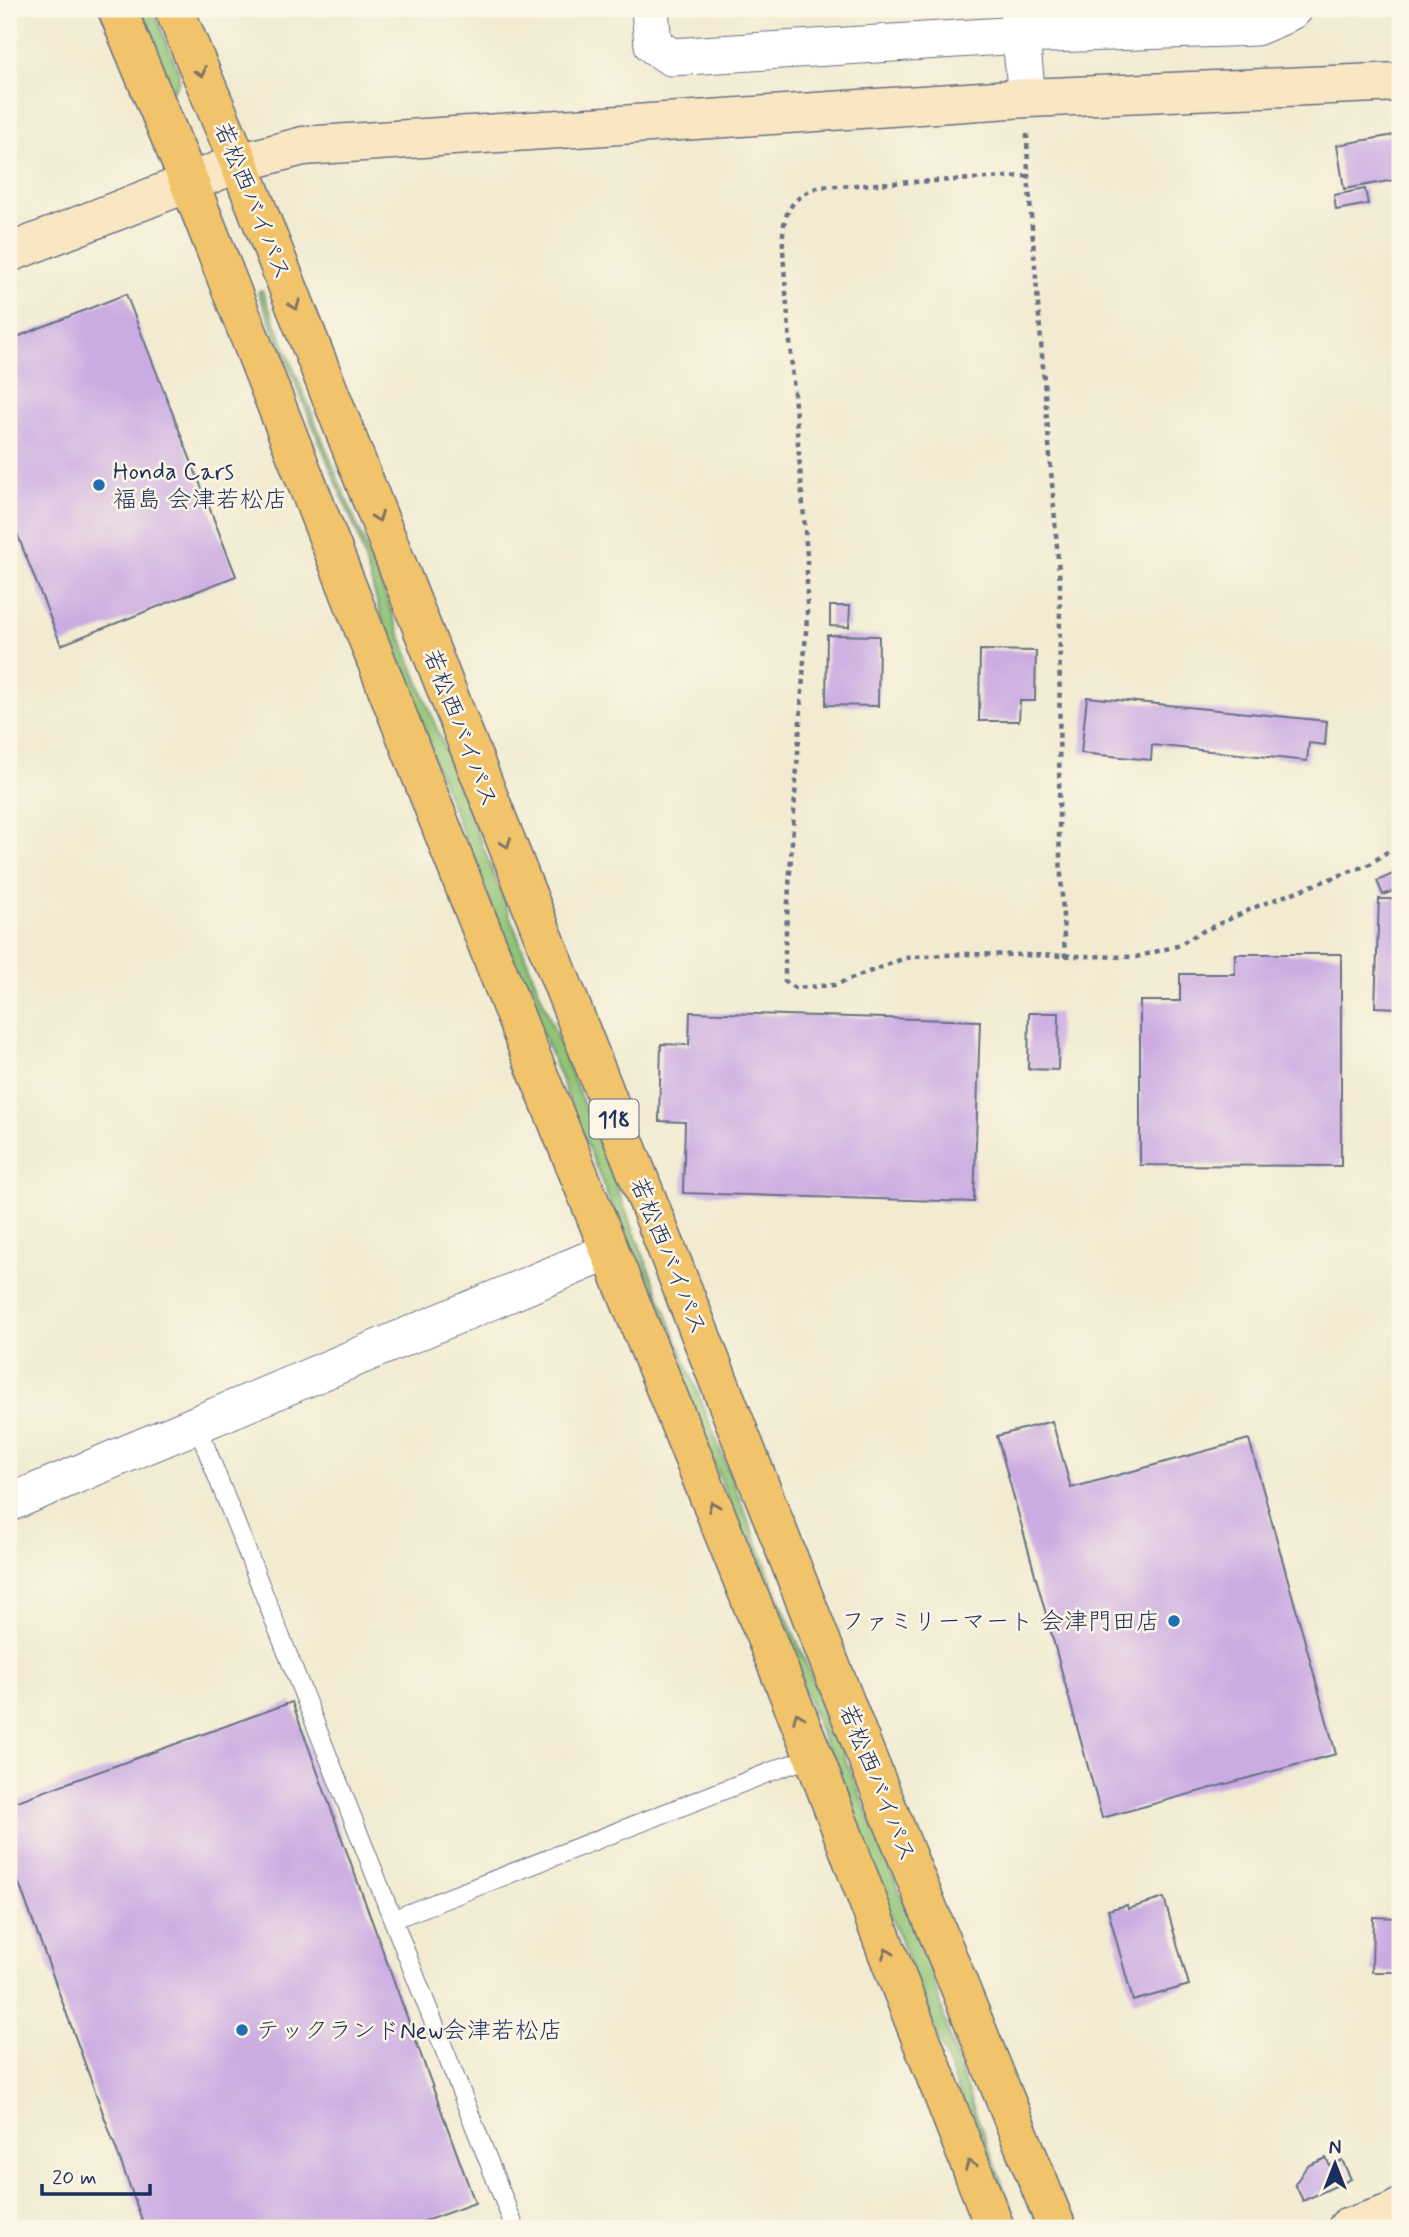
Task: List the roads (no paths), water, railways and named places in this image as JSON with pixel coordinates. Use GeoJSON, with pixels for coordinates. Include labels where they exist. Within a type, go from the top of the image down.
{"type":"FeatureCollection","features":[{"type":"Feature","properties":{"kind":"highway","name":"若松西バイパス"},"geometry":{"type":"LineString","coordinates":[[117,9],[814,1757],[995,2228]]}},
{"type":"Feature","properties":{"kind":"highway","name":"若松西バイパス"},"geometry":{"type":"LineString","coordinates":[[174,9],[239,163],[803,1597],[1057,2228]]}},
{"type":"Feature","properties":{"kind":"street"},"geometry":{"type":"LineString","coordinates":[[650,9],[653,45],[671,57],[1019,22],[1256,27],[1294,9]]}},
{"type":"Feature","properties":{"kind":"street"},"geometry":{"type":"LineString","coordinates":[[1019,22],[1027,98]]}},
{"type":"Feature","properties":{"kind":"street"},"geometry":{"type":"LineString","coordinates":[[9,253],[239,163],[303,146],[1027,98],[1400,82]]}},
{"type":"Feature","properties":{"kind":"street"},"geometry":{"type":"LineString","coordinates":[[9,1503],[610,1251]]}},
{"type":"Feature","properties":{"kind":"street"},"geometry":{"type":"LineString","coordinates":[[1347,2228],[1400,2208]]}},
{"type":"Feature","properties":{"kind":"lane"},"geometry":{"type":"LineString","coordinates":[[202,1438],[515,2228]]}},
{"type":"Feature","properties":{"kind":"lane"},"geometry":{"type":"LineString","coordinates":[[394,1919],[814,1757]]}},
{"type":"Feature","properties":{"kind":"place","name":"Honda Cars 福島 会津若松店"},"geometry":{"type":"Point","coordinates":[99,485]}},
{"type":"Feature","properties":{"kind":"place","name":"ファミリーマート 会津門田店"},"geometry":{"type":"Point","coordinates":[1174,1621]}},
{"type":"Feature","properties":{"kind":"place","name":"テックランドNew会津若松店"},"geometry":{"type":"Point","coordinates":[242,2030]}}]}
